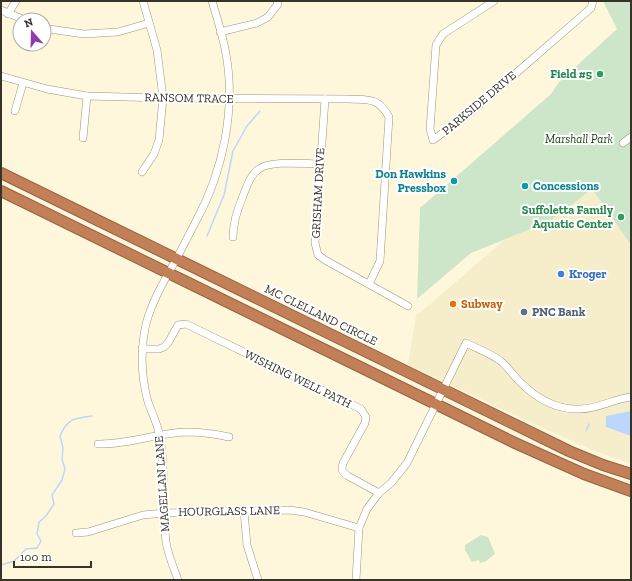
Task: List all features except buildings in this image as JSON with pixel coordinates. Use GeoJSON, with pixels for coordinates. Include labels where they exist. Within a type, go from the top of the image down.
{"type":"FeatureCollection","features":[{"type":"Feature","properties":{"kind":"highway","name":"MC CLELLAND CIRCLE"},"geometry":{"type":"LineString","coordinates":[[1,173],[569,451],[603,465],[631,474]]}},
{"type":"Feature","properties":{"kind":"highway"},"geometry":{"type":"LineString","coordinates":[[1,191],[572,469],[631,491]]}},
{"type":"Feature","properties":{"kind":"street"},"geometry":{"type":"LineString","coordinates":[[8,14],[16,1]]}},
{"type":"Feature","properties":{"kind":"street"},"geometry":{"type":"LineString","coordinates":[[142,172],[154,154],[159,140],[163,98],[157,50],[143,1]]}},
{"type":"Feature","properties":{"kind":"street","name":"MAGELLAN LANE"},"geometry":{"type":"LineString","coordinates":[[176,579],[166,544],[160,436],[148,402],[142,377],[142,349],[146,323],[151,308],[168,273],[202,211],[220,164],[228,118],[229,82],[226,53],[212,1]]}},
{"type":"Feature","properties":{"kind":"street"},"geometry":{"type":"LineString","coordinates":[[220,32],[257,23],[268,17],[278,4],[277,1]]}},
{"type":"Feature","properties":{"kind":"street","name":"PARKSIDE DRIVE"},"geometry":{"type":"LineString","coordinates":[[494,1],[442,34],[436,45],[430,129],[433,140],[475,109],[591,8],[593,1]]}},
{"type":"Feature","properties":{"kind":"street"},"geometry":{"type":"LineString","coordinates":[[1,10],[12,15]]}},
{"type":"Feature","properties":{"kind":"street"},"geometry":{"type":"LineString","coordinates":[[52,29],[84,34],[118,32],[149,24]]}},
{"type":"Feature","properties":{"kind":"street","name":"RANSOM TRACE"},"geometry":{"type":"LineString","coordinates":[[1,76],[47,89],[87,96],[371,100],[379,103],[384,107],[389,117],[380,261],[370,284]]}},
{"type":"Feature","properties":{"kind":"street"},"geometry":{"type":"LineString","coordinates":[[14,111],[23,83]]}},
{"type":"Feature","properties":{"kind":"street"},"geometry":{"type":"LineString","coordinates":[[83,138],[87,96]]}},
{"type":"Feature","properties":{"kind":"street","name":"GRISHAM DRIVE"},"geometry":{"type":"LineString","coordinates":[[325,99],[315,243],[318,255],[408,306]]}},
{"type":"Feature","properties":{"kind":"street"},"geometry":{"type":"LineString","coordinates":[[623,143],[631,138]]}},
{"type":"Feature","properties":{"kind":"street"},"geometry":{"type":"LineString","coordinates":[[233,237],[233,225],[236,213],[250,178],[259,169],[272,164],[320,164]]}},
{"type":"Feature","properties":{"kind":"street","name":"WISHING WELL PATH"},"geometry":{"type":"LineString","coordinates":[[142,349],[161,348],[168,343],[178,325],[186,324],[361,409],[366,417],[365,422],[343,463],[342,469],[343,473],[378,494]]}},
{"type":"Feature","properties":{"kind":"street"},"geometry":{"type":"LineString","coordinates":[[356,580],[359,528],[367,509],[378,494],[395,479],[408,464],[466,343],[494,356],[503,363],[529,390],[553,405],[579,410],[592,408],[631,397]]}},
{"type":"Feature","properties":{"kind":"street"},"geometry":{"type":"LineString","coordinates":[[98,444],[112,445],[185,432],[211,433],[229,437]]}},
{"type":"Feature","properties":{"kind":"street","name":"HOURGLASS LANE"},"geometry":{"type":"LineString","coordinates":[[76,533],[88,532],[143,515],[165,513],[289,510],[304,512],[359,528]]}},
{"type":"Feature","properties":{"kind":"street"},"geometry":{"type":"LineString","coordinates":[[244,511],[247,545],[258,580]]}},
{"type":"Feature","properties":{"kind":"shaded area"},"geometry":{"type":"Polygon","coordinates":[[[592,189],[631,245],[631,464],[592,450],[408,365],[416,315],[504,240],[550,221],[592,189]]]}},
{"type":"Feature","properties":{"kind":"green space","name":"Marshall Park"},"geometry":{"type":"Polygon","coordinates":[[[603,1],[631,1],[631,245],[592,189],[550,221],[471,253],[417,299],[420,208],[551,94],[559,82],[617,29],[603,1]]]}},
{"type":"Feature","properties":{"kind":"green space"},"geometry":{"type":"Polygon","coordinates":[[[481,535],[488,537],[495,554],[486,561],[480,563],[479,560],[472,562],[465,550],[465,545],[481,535]]]}},
{"type":"Feature","properties":{"kind":"water"},"geometry":{"type":"Polygon","coordinates":[[[631,411],[631,436],[606,427],[606,416],[631,411]]]}},
{"type":"Feature","properties":{"kind":"waterway"},"geometry":{"type":"LineString","coordinates":[[207,236],[224,195],[233,151],[247,126],[260,111]]}},
{"type":"Feature","properties":{"kind":"waterway"},"geometry":{"type":"LineString","coordinates":[[1,565],[14,561],[26,549],[37,548],[41,541],[37,534],[39,522],[46,516],[54,504],[52,495],[62,480],[65,469],[62,459],[63,448],[60,436],[65,426],[72,420],[92,416]]}},
{"type":"Feature","properties":{"kind":"waterway"},"geometry":{"type":"LineString","coordinates":[[586,431],[589,424]]}},
{"type":"Feature","properties":{"kind":"place","name":"Field #5"},"geometry":{"type":"Point","coordinates":[600,74]}},
{"type":"Feature","properties":{"kind":"place","name":"Don Hawkins Pressbox"},"geometry":{"type":"Point","coordinates":[454,181]}},
{"type":"Feature","properties":{"kind":"place","name":"Concessions"},"geometry":{"type":"Point","coordinates":[525,186]}},
{"type":"Feature","properties":{"kind":"place","name":"Suffoletta Family Aquatic Center"},"geometry":{"type":"Point","coordinates":[621,217]}},
{"type":"Feature","properties":{"kind":"place","name":"Kroger"},"geometry":{"type":"Point","coordinates":[561,274]}},
{"type":"Feature","properties":{"kind":"place","name":"Subway"},"geometry":{"type":"Point","coordinates":[453,304]}},
{"type":"Feature","properties":{"kind":"place","name":"PNC Bank"},"geometry":{"type":"Point","coordinates":[524,312]}}]}
